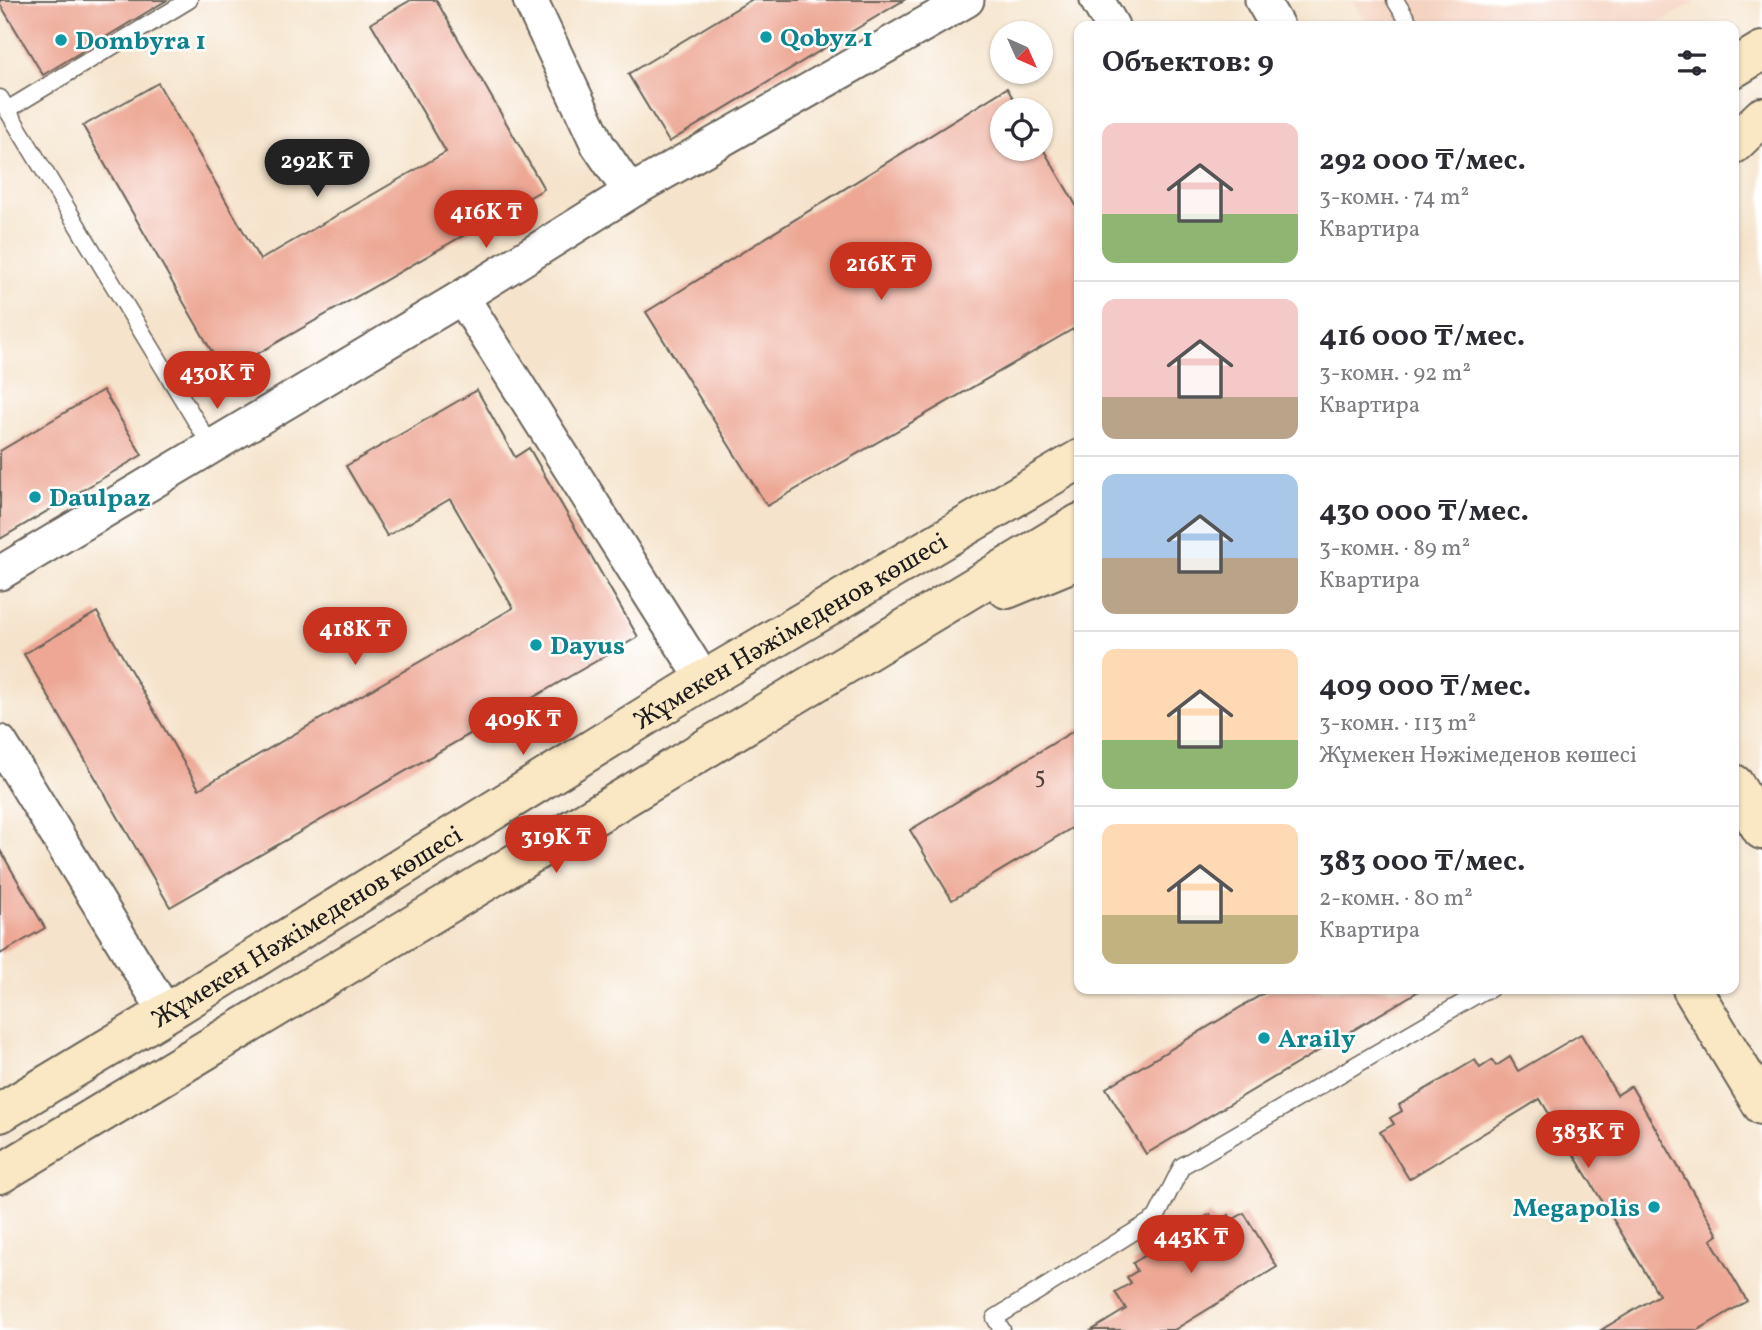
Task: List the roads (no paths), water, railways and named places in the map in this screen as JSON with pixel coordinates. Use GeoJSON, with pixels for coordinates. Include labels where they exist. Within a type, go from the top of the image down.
{"type":"FeatureCollection","features":[{"type":"Feature","properties":{"kind":"main road"},"geometry":{"type":"LineString","coordinates":[[1739,65],[1762,51]]}},
{"type":"Feature","properties":{"kind":"main road"},"geometry":{"type":"LineString","coordinates":[[1739,126],[1762,115]]}},
{"type":"Feature","properties":{"kind":"main road"},"geometry":{"type":"LineString","coordinates":[[1739,139],[1762,115]]}},
{"type":"Feature","properties":{"kind":"main road","name":"Жұмекен Нәжімеденов көшесі"},"geometry":{"type":"LineString","coordinates":[[0,1113],[704,680],[1074,464]]}},
{"type":"Feature","properties":{"kind":"main road","name":"Жұмекен Нәжімеденов көшесі"},"geometry":{"type":"LineString","coordinates":[[0,1174],[1074,527]]}},
{"type":"Feature","properties":{"kind":"main road"},"geometry":{"type":"LineString","coordinates":[[953,601],[1000,591],[1074,562]]}},
{"type":"Feature","properties":{"kind":"main road"},"geometry":{"type":"LineString","coordinates":[[1739,792],[1762,830]]}},
{"type":"Feature","properties":{"kind":"main road"},"geometry":{"type":"LineString","coordinates":[[1695,994],[1762,1105]]}},
{"type":"Feature","properties":{"kind":"street"},"geometry":{"type":"LineString","coordinates":[[530,0],[598,145],[630,192]]}},
{"type":"Feature","properties":{"kind":"street"},"geometry":{"type":"LineString","coordinates":[[0,573],[462,297],[630,192],[967,0]]}},
{"type":"Feature","properties":{"kind":"street"},"geometry":{"type":"LineString","coordinates":[[1097,0],[1109,21]]}},
{"type":"Feature","properties":{"kind":"street"},"geometry":{"type":"LineString","coordinates":[[1262,0],[1274,21]]}},
{"type":"Feature","properties":{"kind":"street"},"geometry":{"type":"LineString","coordinates":[[462,297],[704,680]]}},
{"type":"Feature","properties":{"kind":"street"},"geometry":{"type":"LineString","coordinates":[[0,742],[166,1013]]}},
{"type":"Feature","properties":{"kind":"lane"},"geometry":{"type":"LineString","coordinates":[[189,0],[4,104],[211,446]]}},
{"type":"Feature","properties":{"kind":"lane"},"geometry":{"type":"LineString","coordinates":[[1395,0],[1408,21]]}},
{"type":"Feature","properties":{"kind":"lane"},"geometry":{"type":"LineString","coordinates":[[1002,1330],[995,1318],[1156,1218],[1182,1166],[1476,994]]}},
{"type":"Feature","properties":{"kind":"place","name":"Qobyz 1"},"geometry":{"type":"Point","coordinates":[766,37]}},
{"type":"Feature","properties":{"kind":"place","name":"Dombyra 1"},"geometry":{"type":"Point","coordinates":[61,40]}},
{"type":"Feature","properties":{"kind":"place","name":"Daulpaz"},"geometry":{"type":"Point","coordinates":[35,497]}},
{"type":"Feature","properties":{"kind":"place","name":"Dayus"},"geometry":{"type":"Point","coordinates":[536,645]}},
{"type":"Feature","properties":{"kind":"place","name":"Araily"},"geometry":{"type":"Point","coordinates":[1264,1038]}},
{"type":"Feature","properties":{"kind":"place","name":"Megapolis"},"geometry":{"type":"Point","coordinates":[1654,1207]}}]}
